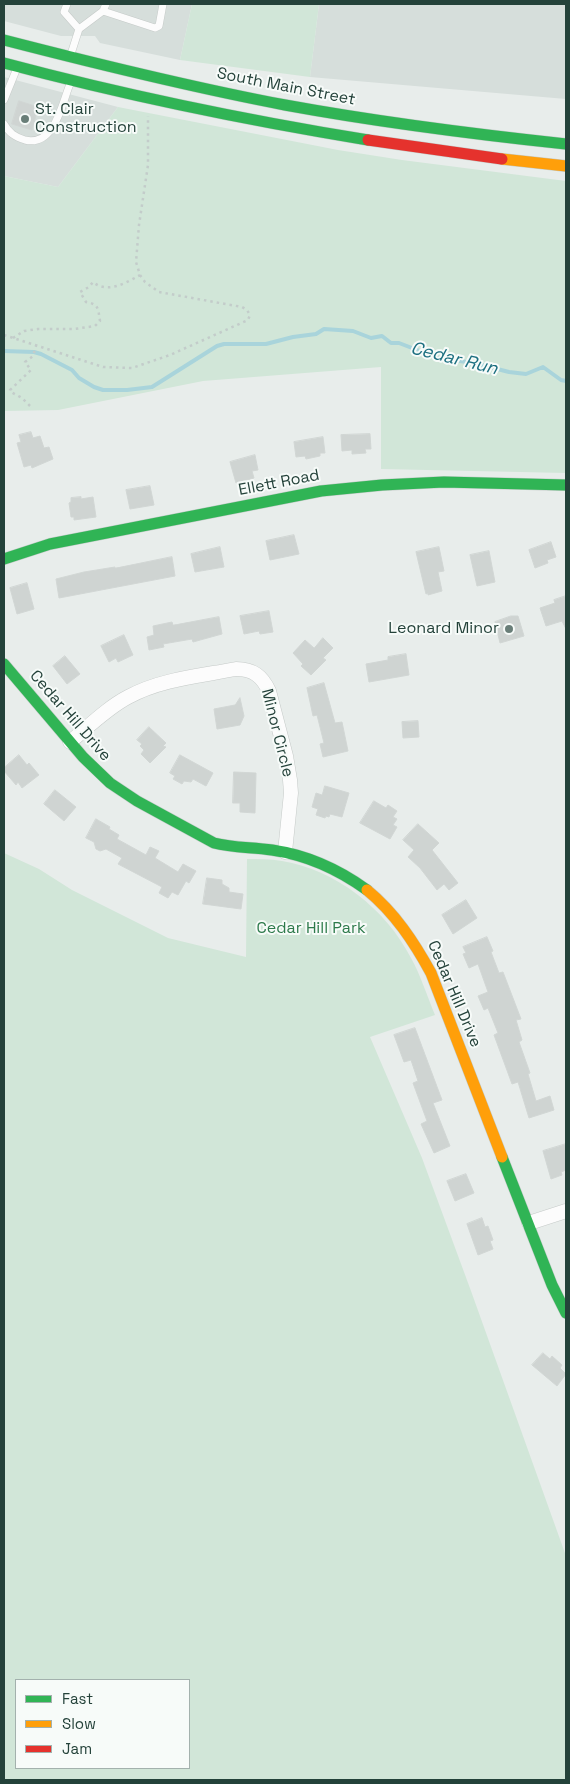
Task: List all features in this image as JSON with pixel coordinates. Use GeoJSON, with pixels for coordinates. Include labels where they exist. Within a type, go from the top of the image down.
{"type":"FeatureCollection","features":[{"type":"Feature","properties":{"kind":"street","name":"South Main Street"},"geometry":{"type":"LineString","coordinates":[[4,40],[70,57],[284,104],[411,126],[566,144]]}},
{"type":"Feature","properties":{"kind":"street"},"geometry":{"type":"LineString","coordinates":[[4,62],[71,81],[151,100],[279,125],[469,155],[566,166]]}},
{"type":"Feature","properties":{"kind":"street"},"geometry":{"type":"LineString","coordinates":[[279,125],[284,104]]}},
{"type":"Feature","properties":{"kind":"street","name":"Ellett Road"},"geometry":{"type":"LineString","coordinates":[[4,560],[50,544],[350,487],[516,482],[566,485]]}},
{"type":"Feature","properties":{"kind":"street","name":"Cedar Hill Drive"},"geometry":{"type":"LineString","coordinates":[[4,664],[88,763],[110,784],[131,798],[214,843],[232,847],[274,849],[319,861],[348,876],[383,903],[420,950],[552,1285],[566,1313]]}},
{"type":"Feature","properties":{"kind":"street","name":"Minor Circle"},"geometry":{"type":"LineString","coordinates":[[70,742],[122,701],[147,688],[163,683],[236,669],[252,671],[265,682],[269,691],[289,768],[291,793],[285,852]]}},
{"type":"Feature","properties":{"kind":"street"},"geometry":{"type":"LineString","coordinates":[[529,1223],[566,1211]]}},
{"type":"Feature","properties":{"kind":"lane"},"geometry":{"type":"LineString","coordinates":[[67,4],[64,12],[79,28]]}},
{"type":"Feature","properties":{"kind":"lane"},"geometry":{"type":"LineString","coordinates":[[70,57],[79,28],[105,7],[155,28],[159,26],[163,4]]}},
{"type":"Feature","properties":{"kind":"lane"},"geometry":{"type":"LineString","coordinates":[[4,100],[18,66]]}},
{"type":"Feature","properties":{"kind":"lane"},"geometry":{"type":"LineString","coordinates":[[4,124],[8,131],[16,137],[29,140],[40,138],[50,132],[57,120],[71,81]]}},
{"type":"Feature","properties":{"kind":"path"},"geometry":{"type":"LineString","coordinates":[[4,336],[102,367],[132,368],[170,354],[248,320],[250,315],[242,307],[159,292],[145,282],[140,275],[136,256],[148,166],[148,109],[151,100]]}},
{"type":"Feature","properties":{"kind":"path"},"geometry":{"type":"LineString","coordinates":[[12,338],[31,330],[95,326],[100,321],[97,308],[94,304],[86,302],[80,292],[89,288],[93,282],[101,288],[118,286],[140,275]]}},
{"type":"Feature","properties":{"kind":"path"},"geometry":{"type":"LineString","coordinates":[[30,406],[10,390],[31,370],[25,362],[33,356],[36,347]]}},
{"type":"Feature","properties":{"kind":"shaded area"},"geometry":{"type":"Polygon","coordinates":[[[4,4],[192,4],[180,60],[100,43],[95,36],[61,36],[4,21],[4,4]]]}},
{"type":"Feature","properties":{"kind":"shaded area"},"geometry":{"type":"Polygon","coordinates":[[[319,4],[566,4],[566,99],[310,77],[319,4]]]}},
{"type":"Feature","properties":{"kind":"shaded area"},"geometry":{"type":"Polygon","coordinates":[[[4,77],[118,107],[58,187],[4,176],[4,77]]]}},
{"type":"Feature","properties":{"kind":"green space"},"geometry":{"type":"Polygon","coordinates":[[[192,4],[319,4],[310,77],[180,60],[192,4]]]}},
{"type":"Feature","properties":{"kind":"green space"},"geometry":{"type":"Polygon","coordinates":[[[118,107],[338,150],[566,181],[566,473],[381,469],[381,367],[203,381],[58,410],[4,411],[4,176],[58,187],[118,107]]]}},
{"type":"Feature","properties":{"kind":"green space","name":"Cedar Hill Park"},"geometry":{"type":"Polygon","coordinates":[[[4,853],[39,869],[72,890],[168,938],[246,957],[247,859],[278,860],[321,873],[357,894],[388,923],[400,940],[415,965],[435,1015],[370,1037],[422,1158],[566,1556],[566,1780],[4,1780],[4,853]]]}},
{"type":"Feature","properties":{"kind":"building"},"geometry":{"type":"Polygon","coordinates":[[[19,101],[38,107],[32,130],[12,124],[19,101]]]}},
{"type":"Feature","properties":{"kind":"building"},"geometry":{"type":"Polygon","coordinates":[[[31,432],[33,438],[40,436],[44,448],[49,447],[53,459],[32,468],[31,465],[24,467],[17,443],[21,442],[19,435],[31,432]]]}},
{"type":"Feature","properties":{"kind":"building"},"geometry":{"type":"Polygon","coordinates":[[[370,434],[371,449],[365,449],[366,453],[352,454],[352,450],[342,451],[341,435],[370,434]]]}},
{"type":"Feature","properties":{"kind":"building"},"geometry":{"type":"Polygon","coordinates":[[[323,437],[325,453],[320,453],[320,456],[306,459],[305,456],[296,457],[294,442],[323,437]]]}},
{"type":"Feature","properties":{"kind":"building"},"geometry":{"type":"Polygon","coordinates":[[[255,455],[258,470],[252,471],[254,478],[236,483],[230,462],[255,455]]]}},
{"type":"Feature","properties":{"kind":"building"},"geometry":{"type":"Polygon","coordinates":[[[150,486],[154,505],[130,509],[126,490],[150,486]]]}},
{"type":"Feature","properties":{"kind":"building"},"geometry":{"type":"Polygon","coordinates":[[[81,497],[81,499],[93,497],[96,517],[74,520],[74,517],[71,517],[69,503],[71,498],[81,497]]]}},
{"type":"Feature","properties":{"kind":"building"},"geometry":{"type":"Polygon","coordinates":[[[294,535],[299,554],[270,560],[266,541],[294,535]]]}},
{"type":"Feature","properties":{"kind":"building"},"geometry":{"type":"Polygon","coordinates":[[[551,542],[556,557],[547,560],[548,563],[535,568],[529,550],[551,542]]]}},
{"type":"Feature","properties":{"kind":"building"},"geometry":{"type":"Polygon","coordinates":[[[220,547],[224,567],[195,572],[191,554],[220,547]]]}},
{"type":"Feature","properties":{"kind":"building"},"geometry":{"type":"Polygon","coordinates":[[[439,547],[444,571],[438,572],[442,591],[428,595],[428,593],[426,594],[416,552],[439,547]]]}},
{"type":"Feature","properties":{"kind":"building"},"geometry":{"type":"Polygon","coordinates":[[[489,551],[495,582],[477,586],[470,555],[489,551]]]}},
{"type":"Feature","properties":{"kind":"building"},"geometry":{"type":"Polygon","coordinates":[[[172,557],[175,576],[59,598],[56,579],[84,572],[172,557]]]}},
{"type":"Feature","properties":{"kind":"building"},"geometry":{"type":"Polygon","coordinates":[[[27,583],[34,609],[17,614],[10,588],[27,583]]]}},
{"type":"Feature","properties":{"kind":"building"},"geometry":{"type":"Polygon","coordinates":[[[566,596],[566,629],[562,621],[546,626],[540,608],[555,603],[554,600],[566,596]]]}},
{"type":"Feature","properties":{"kind":"building"},"geometry":{"type":"Polygon","coordinates":[[[269,611],[273,632],[260,634],[259,631],[244,634],[240,616],[269,611]]]}},
{"type":"Feature","properties":{"kind":"building","name":"Leonard Minor"},"geometry":{"type":"Polygon","coordinates":[[[511,616],[518,616],[524,636],[500,643],[495,622],[511,616]]]}},
{"type":"Feature","properties":{"kind":"building"},"geometry":{"type":"Polygon","coordinates":[[[219,617],[222,634],[193,642],[192,639],[163,644],[164,647],[149,650],[147,637],[154,635],[153,626],[172,622],[173,625],[219,617]]]}},
{"type":"Feature","properties":{"kind":"building"},"geometry":{"type":"Polygon","coordinates":[[[124,635],[133,655],[118,662],[116,658],[109,662],[101,646],[124,635]]]}},
{"type":"Feature","properties":{"kind":"building"},"geometry":{"type":"Polygon","coordinates":[[[323,638],[333,648],[323,658],[326,660],[311,675],[301,666],[303,664],[293,653],[305,640],[314,648],[323,638]]]}},
{"type":"Feature","properties":{"kind":"building"},"geometry":{"type":"Polygon","coordinates":[[[406,654],[409,675],[369,682],[366,664],[406,654]]]}},
{"type":"Feature","properties":{"kind":"building"},"geometry":{"type":"Polygon","coordinates":[[[65,656],[80,674],[67,684],[53,666],[65,656]]]}},
{"type":"Feature","properties":{"kind":"building"},"geometry":{"type":"Polygon","coordinates":[[[324,683],[335,723],[342,722],[348,751],[323,757],[320,744],[324,743],[317,715],[313,716],[307,688],[324,683]]]}},
{"type":"Feature","properties":{"kind":"building"},"geometry":{"type":"Polygon","coordinates":[[[240,698],[244,716],[240,725],[217,729],[214,709],[235,705],[240,698]]]}},
{"type":"Feature","properties":{"kind":"building"},"geometry":{"type":"Polygon","coordinates":[[[418,721],[419,737],[403,738],[402,722],[418,721]]]}},
{"type":"Feature","properties":{"kind":"building"},"geometry":{"type":"Polygon","coordinates":[[[149,727],[166,743],[163,746],[166,747],[150,763],[141,754],[144,750],[140,746],[142,744],[137,740],[149,727]]]}},
{"type":"Feature","properties":{"kind":"building"},"geometry":{"type":"Polygon","coordinates":[[[19,755],[39,775],[22,788],[18,782],[16,785],[4,771],[4,768],[19,755]]]}},
{"type":"Feature","properties":{"kind":"building"},"geometry":{"type":"Polygon","coordinates":[[[180,755],[213,773],[206,786],[193,779],[191,782],[184,781],[182,784],[173,779],[175,776],[170,773],[180,755]]]}},
{"type":"Feature","properties":{"kind":"building"},"geometry":{"type":"Polygon","coordinates":[[[234,772],[256,773],[255,813],[240,812],[240,803],[233,803],[234,772]]]}},
{"type":"Feature","properties":{"kind":"building"},"geometry":{"type":"Polygon","coordinates":[[[325,786],[349,793],[342,817],[330,814],[329,817],[326,816],[325,818],[316,815],[318,809],[312,807],[316,793],[322,795],[325,786]]]}},
{"type":"Feature","properties":{"kind":"building"},"geometry":{"type":"Polygon","coordinates":[[[55,790],[76,807],[64,821],[44,804],[55,790]]]}},
{"type":"Feature","properties":{"kind":"building"},"geometry":{"type":"Polygon","coordinates":[[[374,801],[386,808],[388,805],[397,811],[393,817],[397,819],[393,825],[397,827],[390,839],[360,823],[374,801]]]}},
{"type":"Feature","properties":{"kind":"building"},"geometry":{"type":"Polygon","coordinates":[[[96,819],[119,835],[117,839],[146,855],[150,847],[159,851],[155,858],[178,872],[183,864],[196,871],[189,883],[186,881],[178,895],[172,892],[168,898],[159,893],[162,887],[118,864],[122,858],[106,849],[100,851],[96,849],[94,842],[86,838],[96,819]]]}},
{"type":"Feature","properties":{"kind":"building"},"geometry":{"type":"Polygon","coordinates":[[[418,824],[439,843],[432,850],[458,883],[449,890],[444,884],[437,890],[420,868],[408,857],[414,850],[403,840],[418,824]]]}},
{"type":"Feature","properties":{"kind":"building"},"geometry":{"type":"Polygon","coordinates":[[[207,878],[222,880],[222,884],[229,888],[229,892],[243,894],[241,909],[203,904],[207,878]]]}},
{"type":"Feature","properties":{"kind":"building"},"geometry":{"type":"Polygon","coordinates":[[[466,900],[477,918],[453,934],[442,915],[466,900]]]}},
{"type":"Feature","properties":{"kind":"building"},"geometry":{"type":"Polygon","coordinates":[[[487,937],[499,973],[503,972],[521,1019],[516,1020],[522,1040],[519,1042],[530,1073],[528,1074],[536,1101],[550,1096],[554,1110],[529,1118],[518,1082],[512,1084],[494,1035],[498,1033],[488,1008],[484,1010],[478,996],[488,992],[478,964],[469,968],[463,954],[466,953],[463,947],[487,937]]]}},
{"type":"Feature","properties":{"kind":"building"},"geometry":{"type":"Polygon","coordinates":[[[415,1028],[442,1100],[433,1103],[450,1146],[434,1153],[421,1124],[427,1121],[413,1083],[418,1081],[411,1060],[404,1062],[394,1035],[415,1028]]]}},
{"type":"Feature","properties":{"kind":"building"},"geometry":{"type":"Polygon","coordinates":[[[566,1144],[566,1170],[561,1172],[562,1175],[551,1179],[543,1151],[566,1144]]]}},
{"type":"Feature","properties":{"kind":"building"},"geometry":{"type":"Polygon","coordinates":[[[466,1174],[474,1193],[455,1201],[447,1181],[466,1174]]]}},
{"type":"Feature","properties":{"kind":"building"},"geometry":{"type":"Polygon","coordinates":[[[482,1218],[485,1227],[488,1226],[493,1240],[490,1241],[493,1249],[478,1255],[467,1224],[482,1218]]]}},
{"type":"Feature","properties":{"kind":"building"},"geometry":{"type":"Polygon","coordinates":[[[543,1353],[550,1359],[552,1356],[562,1365],[560,1368],[566,1374],[557,1386],[532,1365],[543,1353]]]}},
{"type":"Feature","properties":{"kind":"waterway","name":"Cedar Run"},"geometry":{"type":"LineString","coordinates":[[4,351],[41,354],[72,370],[79,378],[94,387],[103,390],[127,390],[152,387],[217,346],[224,344],[266,344],[293,337],[316,334],[324,329],[353,331],[371,338],[382,336],[391,343],[399,343],[438,358],[474,363],[509,372],[526,374],[543,367],[561,380],[566,381]]}},
{"type":"Feature","properties":{"kind":"traffic: fast"},"geometry":{"type":"LineString","coordinates":[[4,40],[144,75],[285,105],[425,127],[566,144]]}},
{"type":"Feature","properties":{"kind":"traffic: fast"},"geometry":{"type":"LineString","coordinates":[[4,63],[94,86],[185,106],[368,140]]}},
{"type":"Feature","properties":{"kind":"traffic: fast"},"geometry":{"type":"LineString","coordinates":[[4,559],[50,544],[321,491],[382,485],[444,482],[566,485]]}},
{"type":"Feature","properties":{"kind":"traffic: fast"},"geometry":{"type":"LineString","coordinates":[[4,664],[83,757],[110,783],[137,801],[214,843],[298,855],[333,869],[367,890]]}},
{"type":"Feature","properties":{"kind":"traffic: fast"},"geometry":{"type":"LineString","coordinates":[[502,1157],[552,1285],[566,1313]]}},
{"type":"Feature","properties":{"kind":"traffic: slow"},"geometry":{"type":"LineString","coordinates":[[502,159],[566,166]]}},
{"type":"Feature","properties":{"kind":"traffic: slow"},"geometry":{"type":"LineString","coordinates":[[367,890],[403,928],[431,973],[502,1157]]}},
{"type":"Feature","properties":{"kind":"traffic: jam"},"geometry":{"type":"LineString","coordinates":[[368,140],[502,159]]}},
{"type":"Feature","properties":{"kind":"place","name":"St. Clair Construction"},"geometry":{"type":"Point","coordinates":[25,119]}},
{"type":"Feature","properties":{"kind":"place","name":"Leonard Minor"},"geometry":{"type":"Point","coordinates":[509,629]}}]}
